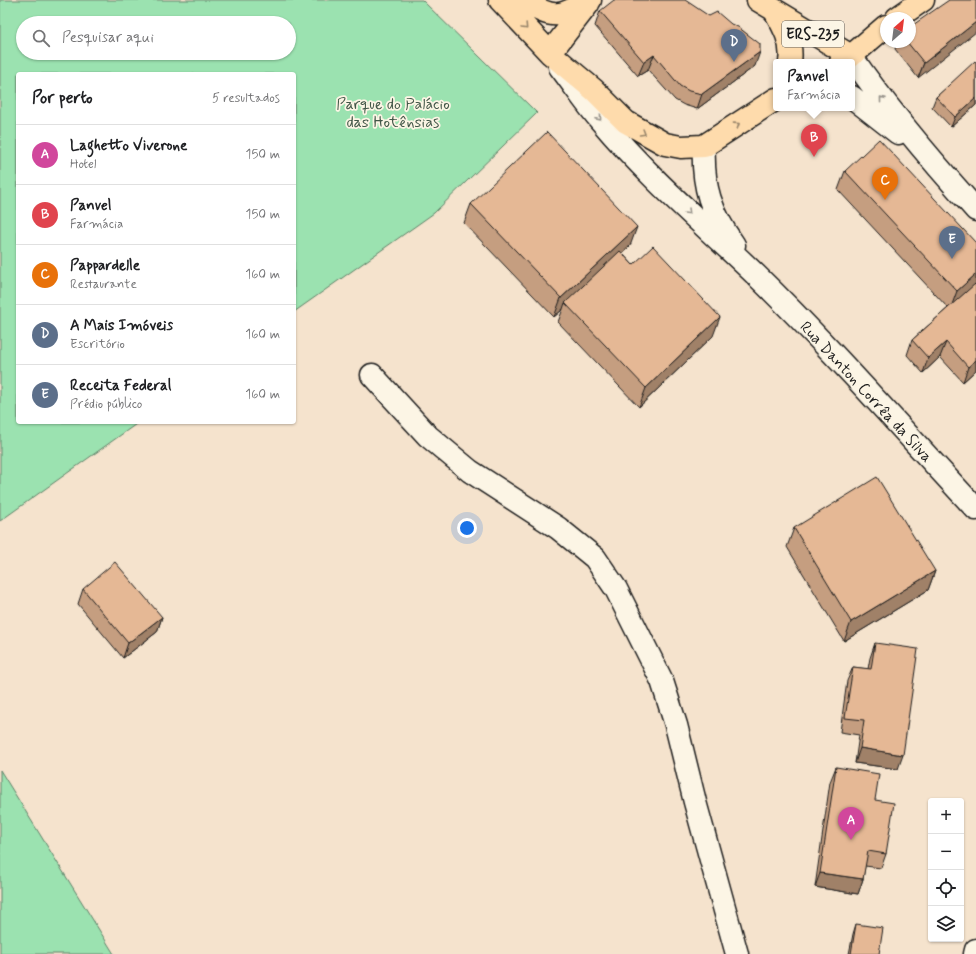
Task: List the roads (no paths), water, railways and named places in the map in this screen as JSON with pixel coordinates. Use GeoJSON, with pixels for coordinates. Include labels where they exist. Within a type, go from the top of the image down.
{"type":"FeatureCollection","features":[{"type":"Feature","properties":{"kind":"main road"},"geometry":{"type":"LineString","coordinates":[[500,0],[550,53],[594,90],[626,122],[646,135],[665,144],[681,148],[704,146],[773,99]]}},
{"type":"Feature","properties":{"kind":"main road"},"geometry":{"type":"LineString","coordinates":[[524,0],[545,13],[560,15],[591,0]]}},
{"type":"Feature","properties":{"kind":"main road"},"geometry":{"type":"LineString","coordinates":[[550,53],[591,0]]}},
{"type":"Feature","properties":{"kind":"main road"},"geometry":{"type":"LineString","coordinates":[[906,12],[923,0]]}},
{"type":"Feature","properties":{"kind":"main road"},"geometry":{"type":"LineString","coordinates":[[766,6],[786,30],[790,46],[790,59]]}},
{"type":"Feature","properties":{"kind":"main road","name":"ERS-235"},"geometry":{"type":"LineString","coordinates":[[766,6],[846,59]]}},
{"type":"Feature","properties":{"kind":"main road"},"geometry":{"type":"LineString","coordinates":[[846,59],[880,31]]}},
{"type":"Feature","properties":{"kind":"street","name":"Rua Danton Corrêa da Silva"},"geometry":{"type":"LineString","coordinates":[[550,53],[606,126],[691,215],[756,275],[841,361],[969,502],[976,525]]}},
{"type":"Feature","properties":{"kind":"street","name":"ERS-235"},"geometry":{"type":"LineString","coordinates":[[855,69],[874,89],[933,162],[976,210]]}},
{"type":"Feature","properties":{"kind":"street"},"geometry":{"type":"LineString","coordinates":[[855,99],[933,162]]}},
{"type":"Feature","properties":{"kind":"street","name":"Rua Danton Corrêa da Silva"},"geometry":{"type":"LineString","coordinates":[[704,146],[703,166],[706,187],[723,230],[756,275]]}},
{"type":"Feature","properties":{"kind":"street"},"geometry":{"type":"LineString","coordinates":[[372,375],[428,436],[470,471],[558,528],[595,558],[616,589],[662,681],[676,724],[697,809],[737,954]]}},
{"type":"Feature","properties":{"kind":"street"},"geometry":{"type":"LineString","coordinates":[[975,954],[976,950]]}},
{"type":"Feature","properties":{"kind":"place","name":"A Mais Imóveis"},"geometry":{"type":"Point","coordinates":[734,62]}},
{"type":"Feature","properties":{"kind":"place","name":"Panvel"},"geometry":{"type":"Point","coordinates":[814,157]}},
{"type":"Feature","properties":{"kind":"place","name":"Pappardelle"},"geometry":{"type":"Point","coordinates":[885,200]}},
{"type":"Feature","properties":{"kind":"place","name":"Receita Federal"},"geometry":{"type":"Point","coordinates":[952,259]}},
{"type":"Feature","properties":{"kind":"place","name":"Laghetto Viverone"},"geometry":{"type":"Point","coordinates":[851,840]}},
{"type":"Feature","properties":{"kind":"park label","name":"Parque do Palácio das Hotênsias"},"geometry":{"type":"Point","coordinates":[393,112]}}]}
